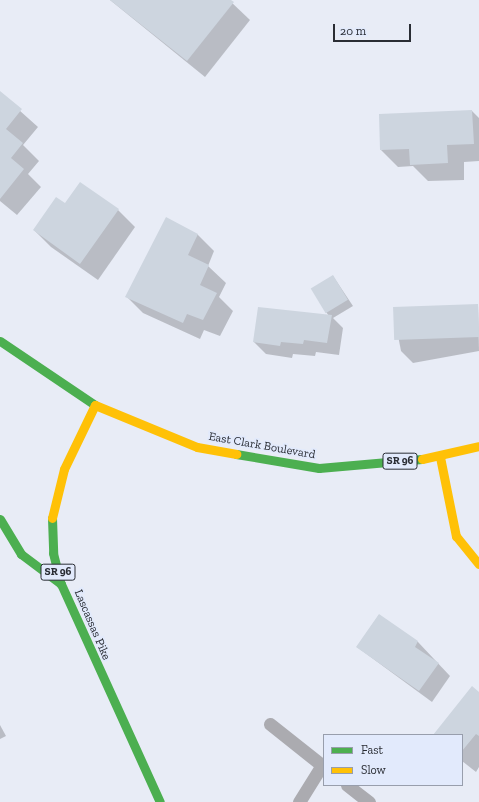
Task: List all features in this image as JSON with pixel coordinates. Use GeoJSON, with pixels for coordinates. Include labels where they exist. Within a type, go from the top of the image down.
{"type":"FeatureCollection","features":[{"type":"Feature","properties":{"kind":"main road","name":"East Clark Boulevard"},"geometry":{"type":"LineString","coordinates":[[0,342],[95,405],[197,447],[319,468],[440,457],[479,446]]}},
{"type":"Feature","properties":{"kind":"main road","name":"Lascassas Pike"},"geometry":{"type":"LineString","coordinates":[[95,405],[64,470],[52,513],[53,553],[61,584],[160,802]]}},
{"type":"Feature","properties":{"kind":"main road"},"geometry":{"type":"LineString","coordinates":[[440,457],[456,536],[479,564]]}},
{"type":"Feature","properties":{"kind":"main road"},"geometry":{"type":"LineString","coordinates":[[0,520],[21,554],[61,584]]}},
{"type":"Feature","properties":{"kind":"lane"},"geometry":{"type":"LineString","coordinates":[[270,724],[323,766],[299,802]]}},
{"type":"Feature","properties":{"kind":"lane"},"geometry":{"type":"LineString","coordinates":[[348,786],[369,802]]}},
{"type":"Feature","properties":{"kind":"building"},"geometry":{"type":"Polygon","coordinates":[[[110,0],[231,0],[234,2],[187,61],[110,0]]]}},
{"type":"Feature","properties":{"kind":"building"},"geometry":{"type":"Polygon","coordinates":[[[0,91],[22,109],[6,129],[23,143],[11,158],[24,169],[0,199],[0,91]]]}},
{"type":"Feature","properties":{"kind":"building"},"geometry":{"type":"Polygon","coordinates":[[[472,110],[474,144],[447,145],[448,163],[410,165],[409,149],[380,150],[379,114],[472,110]]]}},
{"type":"Feature","properties":{"kind":"building"},"geometry":{"type":"Polygon","coordinates":[[[80,182],[119,209],[80,264],[33,230],[56,197],[65,203],[80,182]]]}},
{"type":"Feature","properties":{"kind":"building"},"geometry":{"type":"Polygon","coordinates":[[[166,217],[198,234],[188,255],[209,265],[200,285],[217,293],[203,320],[187,314],[183,323],[125,297],[166,217]]]}},
{"type":"Feature","properties":{"kind":"building"},"geometry":{"type":"Polygon","coordinates":[[[333,275],[348,300],[326,313],[311,288],[333,275]]]}},
{"type":"Feature","properties":{"kind":"building"},"geometry":{"type":"Polygon","coordinates":[[[478,304],[479,337],[394,340],[393,307],[478,304]]]}},
{"type":"Feature","properties":{"kind":"building"},"geometry":{"type":"Polygon","coordinates":[[[258,307],[332,315],[327,343],[304,340],[303,344],[281,342],[280,346],[253,342],[258,307]]]}},
{"type":"Feature","properties":{"kind":"building"},"geometry":{"type":"Polygon","coordinates":[[[379,614],[418,641],[415,647],[439,663],[419,691],[356,647],[379,614]]]}},
{"type":"Feature","properties":{"kind":"building"},"geometry":{"type":"Polygon","coordinates":[[[472,686],[479,692],[479,736],[476,734],[463,750],[463,734],[434,734],[472,686]]]}},
{"type":"Feature","properties":{"kind":"traffic: fast"},"geometry":{"type":"LineString","coordinates":[[0,341],[95,405]]}},
{"type":"Feature","properties":{"kind":"traffic: fast"},"geometry":{"type":"LineString","coordinates":[[236,454],[319,468],[422,459]]}},
{"type":"Feature","properties":{"kind":"traffic: fast"},"geometry":{"type":"LineString","coordinates":[[52,518],[53,553],[61,584],[160,802]]}},
{"type":"Feature","properties":{"kind":"traffic: fast"},"geometry":{"type":"LineString","coordinates":[[0,519],[21,554],[61,584]]}},
{"type":"Feature","properties":{"kind":"traffic: slow"},"geometry":{"type":"LineString","coordinates":[[52,518],[64,469],[95,405],[197,447],[236,454]]}},
{"type":"Feature","properties":{"kind":"traffic: slow"},"geometry":{"type":"LineString","coordinates":[[422,459],[479,446]]}},
{"type":"Feature","properties":{"kind":"traffic: slow"},"geometry":{"type":"LineString","coordinates":[[440,457],[456,536],[479,564]]}}]}
